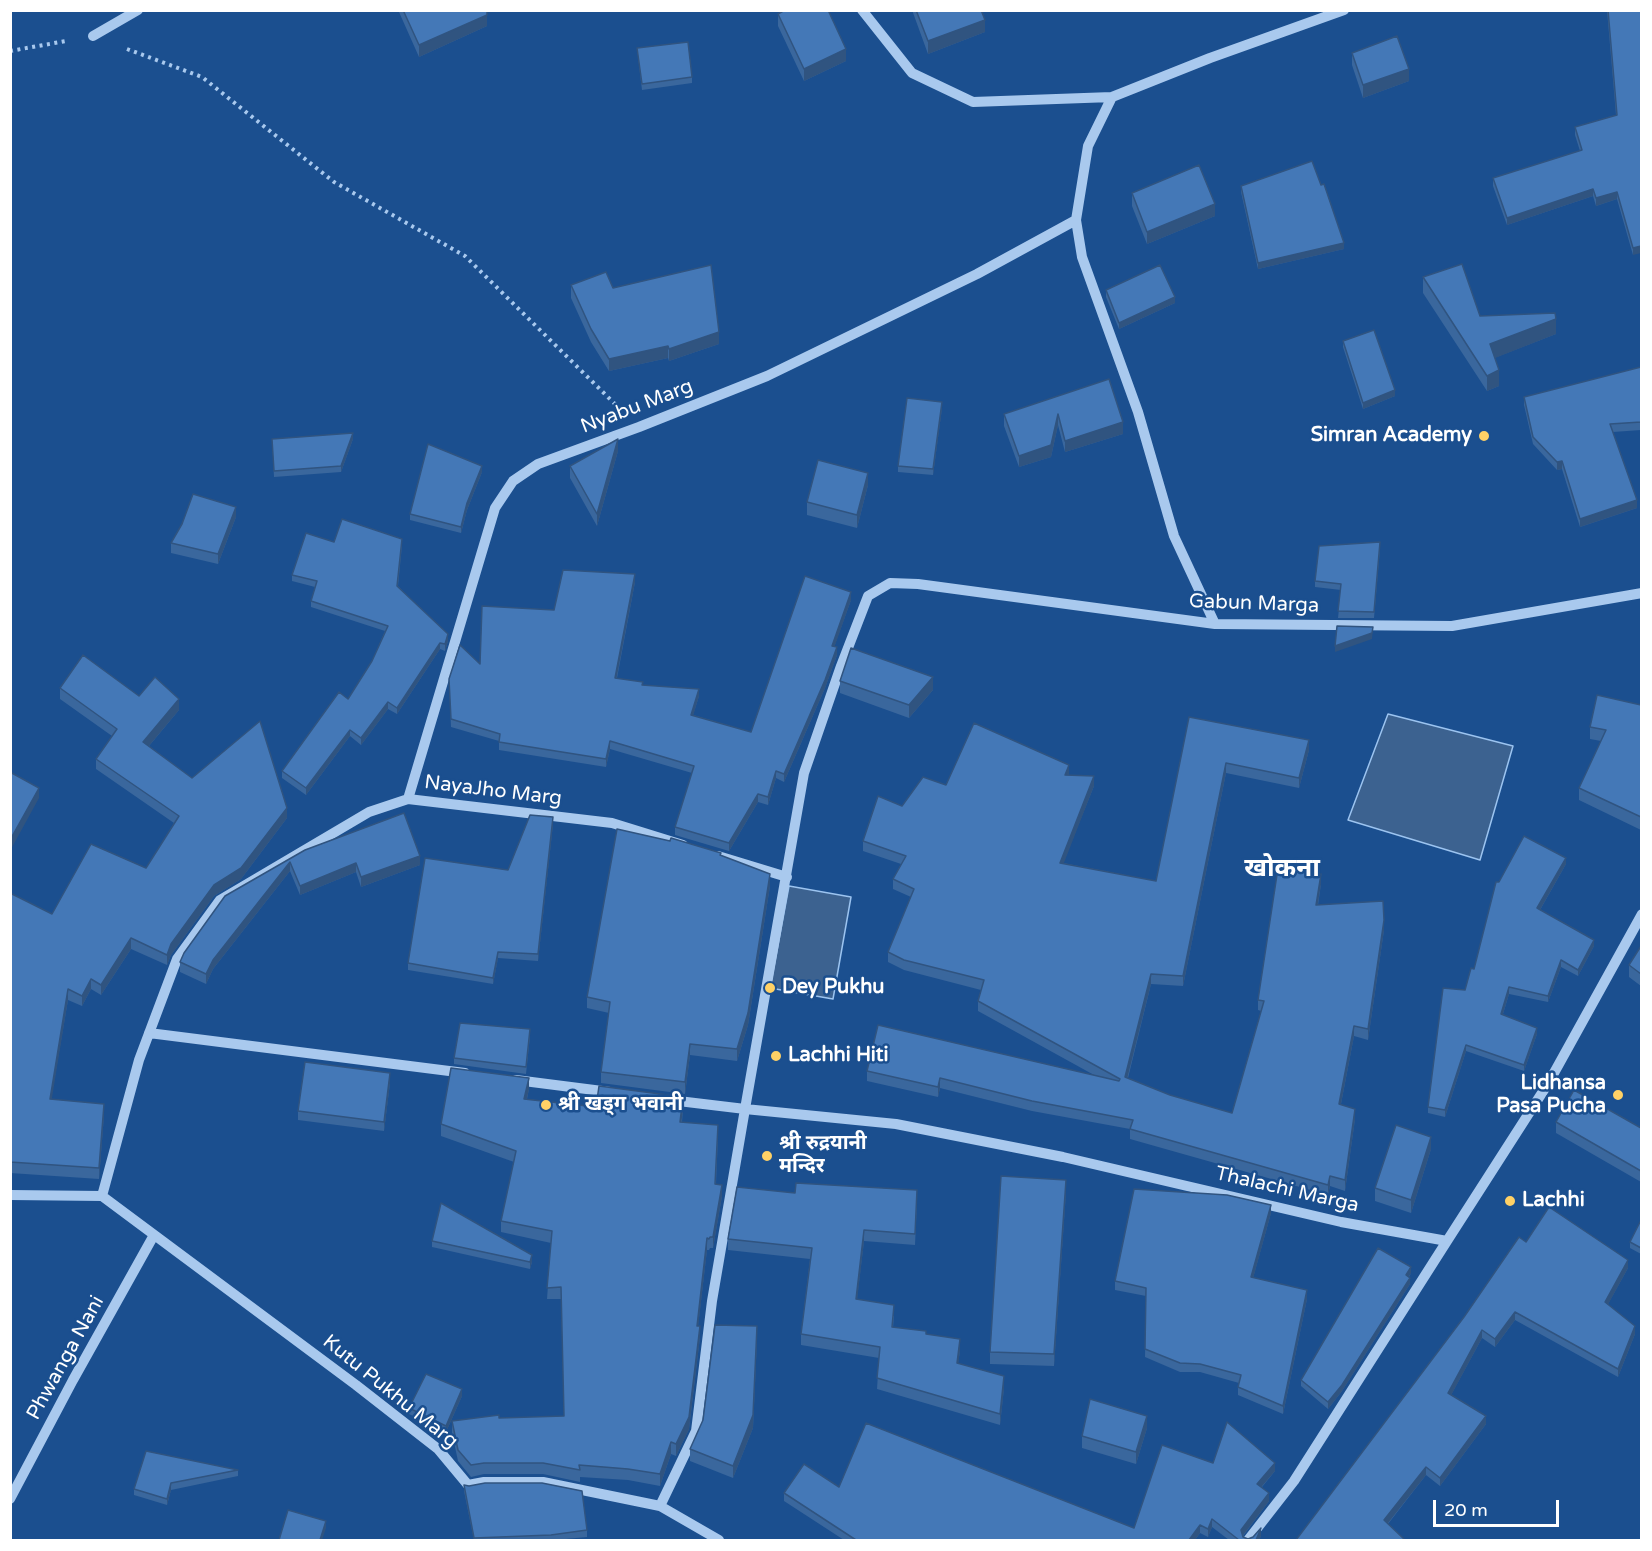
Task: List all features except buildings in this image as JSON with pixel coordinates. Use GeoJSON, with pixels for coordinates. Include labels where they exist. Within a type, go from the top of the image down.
{"type":"FeatureCollection","features":[{"type":"Feature","properties":{"kind":"street"},"geometry":{"type":"LineString","coordinates":[[93,36],[138,10]]}},
{"type":"Feature","properties":{"kind":"street"},"geometry":{"type":"LineString","coordinates":[[862,10],[912,73],[973,102],[1112,97],[1210,58],[1344,10]]}},
{"type":"Feature","properties":{"kind":"street"},"geometry":{"type":"LineString","coordinates":[[1112,97],[1088,146],[1076,220],[1082,257],[1138,412],[1174,536],[1215,624]]}},
{"type":"Feature","properties":{"kind":"street","name":"Nyabu Marg"},"geometry":{"type":"LineString","coordinates":[[408,799],[495,508],[513,482],[538,464],[767,376],[977,274],[1076,220]]}},
{"type":"Feature","properties":{"kind":"street","name":"Gabun Marga"},"geometry":{"type":"LineString","coordinates":[[787,877],[804,773],[841,666],[868,596],[890,583],[918,584],[1215,624],[1452,626],[1641,593]]}},
{"type":"Feature","properties":{"kind":"street","name":"NayaJho Marg"},"geometry":{"type":"LineString","coordinates":[[102,1196],[139,1060],[177,959],[220,900],[369,812],[408,799],[612,823],[691,847]]}},
{"type":"Feature","properties":{"kind":"street"},"geometry":{"type":"LineString","coordinates":[[660,1506],[696,1431],[712,1301],[787,877],[703,851]]}},
{"type":"Feature","properties":{"kind":"street"},"geometry":{"type":"LineString","coordinates":[[1248,1540],[1294,1481],[1549,1082],[1641,914]]}},
{"type":"Feature","properties":{"kind":"street"},"geometry":{"type":"LineString","coordinates":[[149,1033],[476,1075]]}},
{"type":"Feature","properties":{"kind":"street"},"geometry":{"type":"LineString","coordinates":[[500,1078],[616,1093]]}},
{"type":"Feature","properties":{"kind":"street","name":"Thalachi Marga"},"geometry":{"type":"LineString","coordinates":[[663,1099],[896,1124],[1063,1157],[1341,1222],[1447,1241]]}},
{"type":"Feature","properties":{"kind":"street"},"geometry":{"type":"LineString","coordinates":[[10,1195],[102,1196]]}},
{"type":"Feature","properties":{"kind":"street","name":"Kutu Pukhu Marg"},"geometry":{"type":"LineString","coordinates":[[102,1196],[347,1378],[438,1449],[468,1485],[484,1482],[543,1482],[660,1506],[719,1540]]}},
{"type":"Feature","properties":{"kind":"street","name":"Phwanga Nani"},"geometry":{"type":"LineString","coordinates":[[10,1499],[154,1235]]}},
{"type":"Feature","properties":{"kind":"path"},"geometry":{"type":"LineString","coordinates":[[10,51],[93,36],[202,77],[334,182],[465,256],[639,427]]}},
{"type":"Feature","properties":{"kind":"water"},"geometry":{"type":"Polygon","coordinates":[[[1388,714],[1513,746],[1480,860],[1348,820],[1388,714]]]}},
{"type":"Feature","properties":{"kind":"water"},"geometry":{"type":"Polygon","coordinates":[[[789,886],[851,897],[833,999],[770,988],[789,886]]]}},
{"type":"Feature","properties":{"kind":"place","name":"Simran Academy"},"geometry":{"type":"Point","coordinates":[1484,436]}},
{"type":"Feature","properties":{"kind":"place","name":"Dey Pukhu"},"geometry":{"type":"Point","coordinates":[770,988]}},
{"type":"Feature","properties":{"kind":"place","name":"Lachhi Hiti"},"geometry":{"type":"Point","coordinates":[776,1056]}},
{"type":"Feature","properties":{"kind":"place","name":"Lidhansa Pasa Pucha"},"geometry":{"type":"Point","coordinates":[1618,1095]}},
{"type":"Feature","properties":{"kind":"place","name":"श्री खड्ग भवानी"},"geometry":{"type":"Point","coordinates":[546,1105]}},
{"type":"Feature","properties":{"kind":"place","name":"श्री रुद्रयानी मन्दिर"},"geometry":{"type":"Point","coordinates":[767,1156]}},
{"type":"Feature","properties":{"kind":"place","name":"Lachhi"},"geometry":{"type":"Point","coordinates":[1510,1201]}},
{"type":"Feature","properties":{"kind":"district","name":"खोकना"},"geometry":{"type":"Point","coordinates":[1282,869]}}]}
